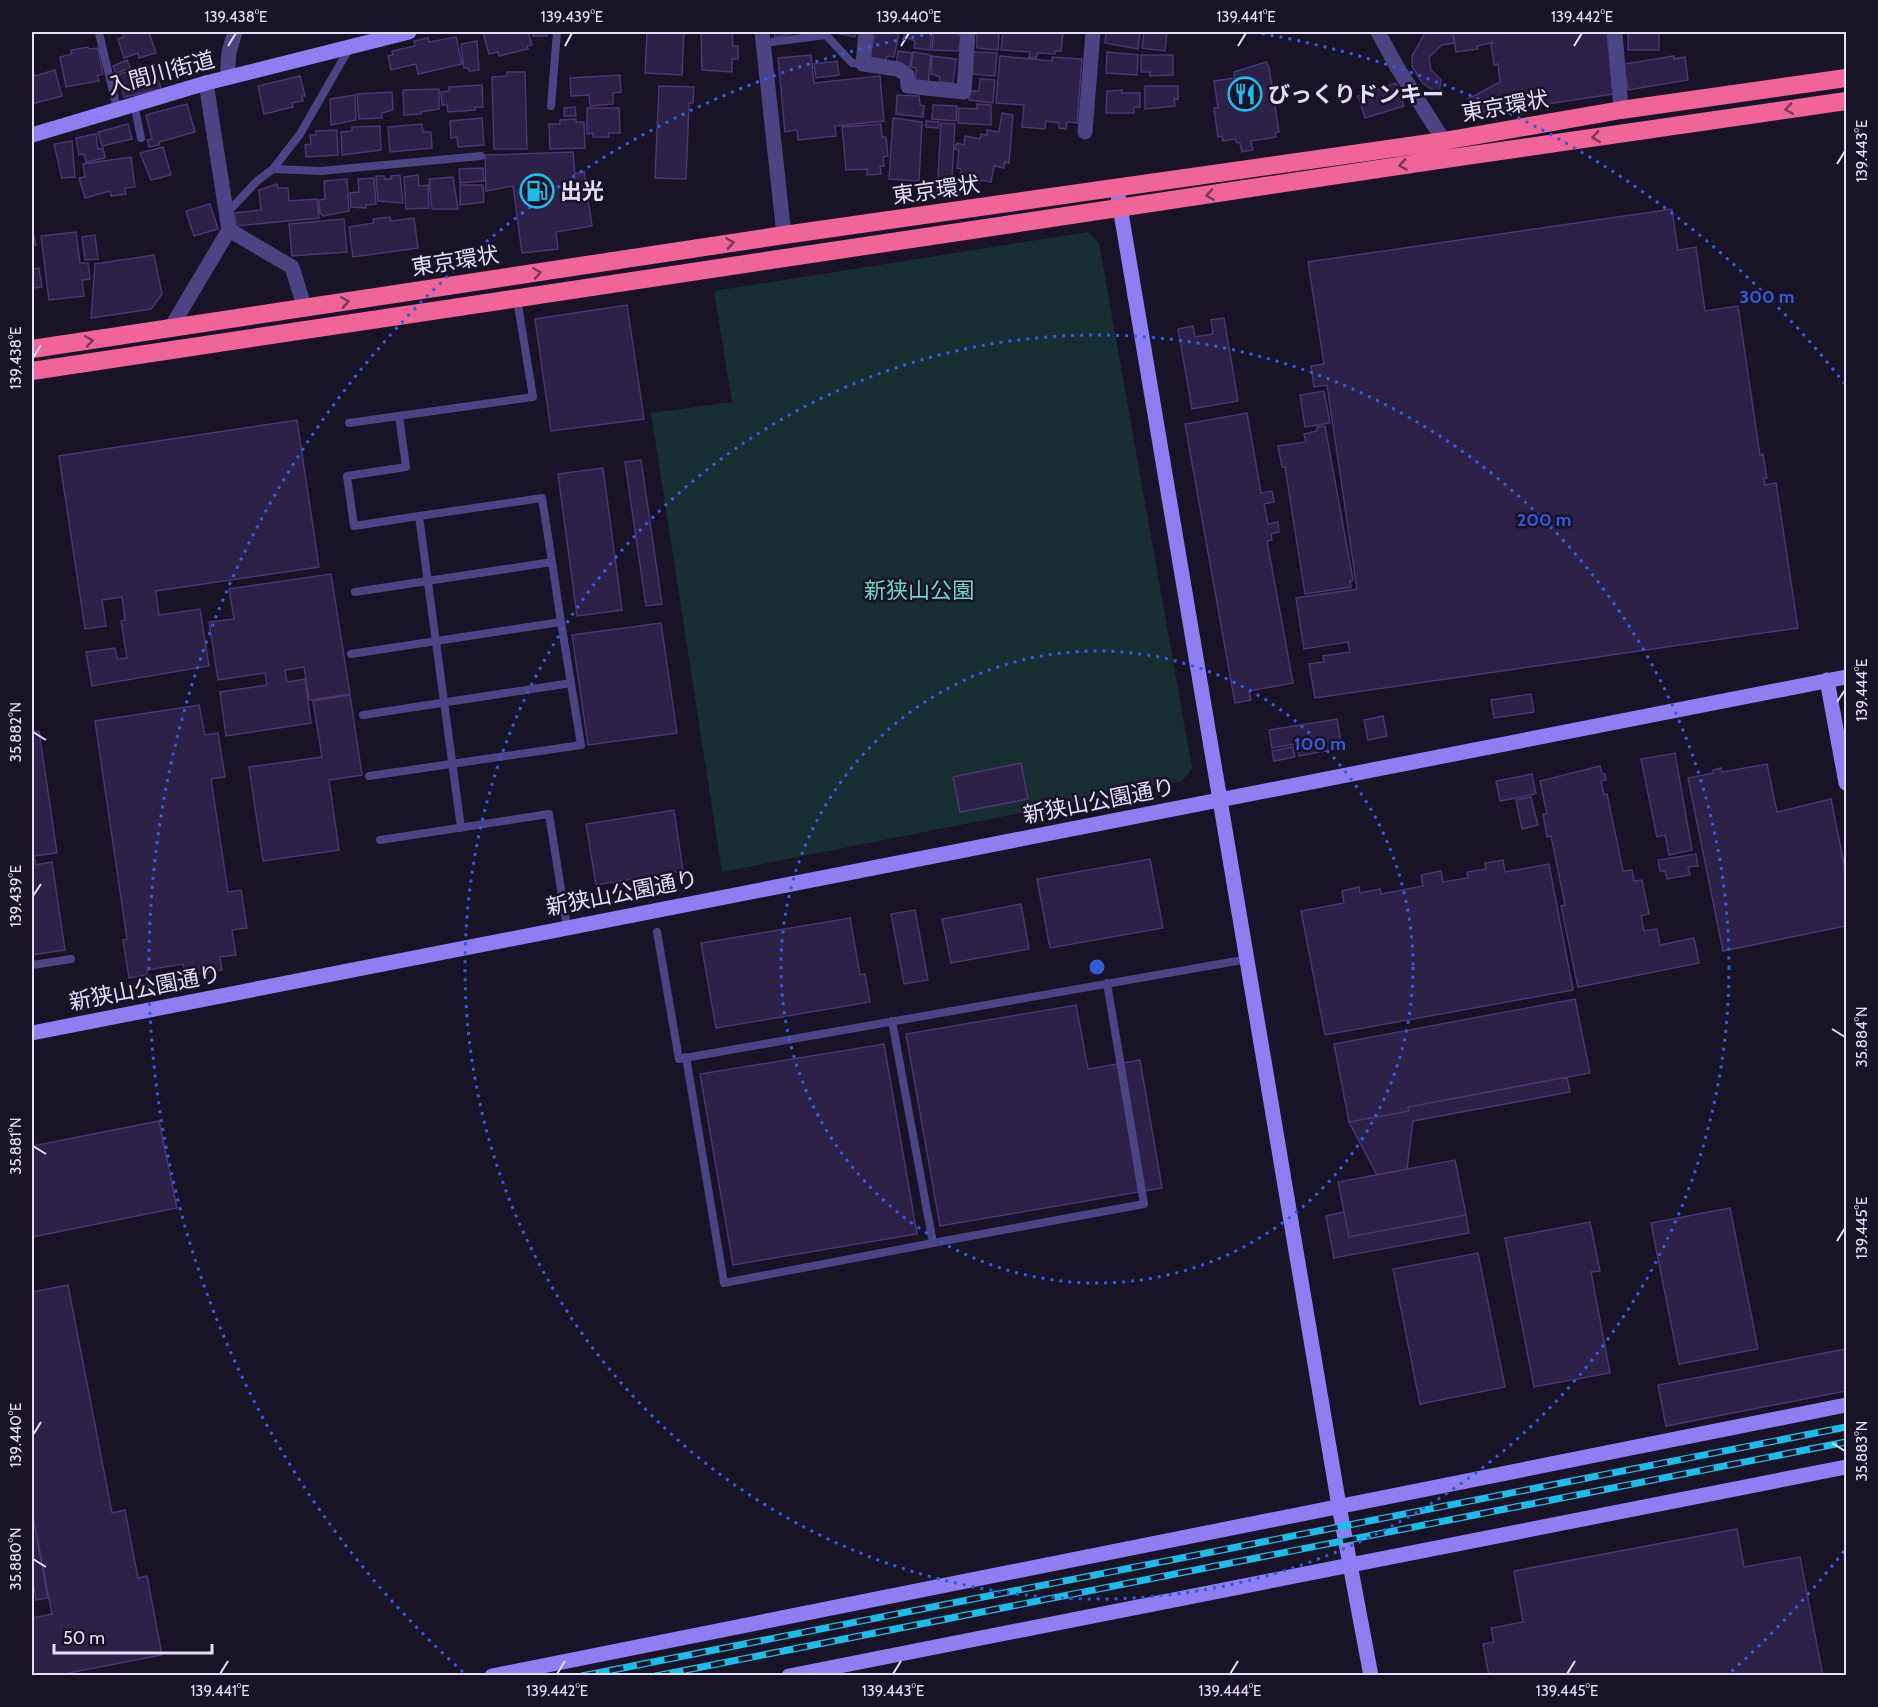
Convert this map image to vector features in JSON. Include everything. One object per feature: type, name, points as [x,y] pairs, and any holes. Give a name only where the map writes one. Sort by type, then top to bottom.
[{"type":"highway","name":"東京環状","points":[[32,349],[784,235],[1444,141],[1621,110],[1846,78]]},
{"type":"highway","name":"東京環状","points":[[32,371],[1846,101]]},
{"type":"street","points":[[227,78],[229,52],[235,32]]},
{"type":"street","name":"入間川街道","points":[[32,135],[206,83],[409,32]]},
{"type":"street","points":[[866,32],[863,64],[898,69],[907,75],[908,86],[964,92],[968,32]]},
{"type":"street","points":[[1085,132],[1094,32]]},
{"type":"street","points":[[1378,32],[1387,51],[1444,141]]},
{"type":"street","points":[[1615,32],[1621,110]]},
{"type":"street","points":[[763,37],[784,235]]},
{"type":"street","points":[[170,329],[229,230],[206,83]]},
{"type":"street","points":[[1117,189],[1222,800],[1339,1506],[1371,1676]]},
{"type":"street","points":[[229,230],[292,267],[305,309]]},
{"type":"street","name":"新狭山公園通り","points":[[32,1033],[1846,676]]},
{"type":"street","points":[[1827,680],[1846,783]]},
{"type":"street","points":[[492,1676],[1846,1405]]},
{"type":"street","points":[[789,1676],[1846,1467]]},
{"type":"lane","points":[[551,106],[557,32]]},
{"type":"lane","points":[[99,33],[117,108]]},
{"type":"lane","points":[[763,37],[826,35],[852,63],[863,64]]},
{"type":"lane","points":[[227,213],[257,181],[273,169],[300,134],[350,47]]},
{"type":"lane","points":[[134,104],[141,138]]},
{"type":"lane","points":[[273,169],[320,171],[481,156]]},
{"type":"lane","points":[[349,423],[533,397],[517,299]]},
{"type":"lane","points":[[369,776],[581,746],[542,498],[354,526],[347,476],[406,467],[399,416]]},
{"type":"lane","points":[[419,516],[461,828]]},
{"type":"lane","points":[[355,592],[552,562]]},
{"type":"lane","points":[[351,654],[561,622]]},
{"type":"lane","points":[[363,714],[571,683]]},
{"type":"lane","points":[[380,840],[549,814],[567,927]]},
{"type":"lane","points":[[657,932],[679,1059],[1248,958]]},
{"type":"lane","points":[[32,965],[71,959]]},
{"type":"lane","points":[[686,1057],[724,1282],[1144,1204],[1107,983]]},
{"type":"lane","points":[[892,1021],[933,1243]]},
{"type":"green space","name":"新狭山公園","points":[[1088,232],[1099,243],[1192,768],[1182,781],[722,872],[651,413],[732,402],[714,291]]},
{"type":"building","points":[[122,32],[149,32],[156,53],[139,58],[138,53],[124,58],[118,39],[124,37]]},
{"type":"building","points":[[483,32],[528,32],[532,45],[527,46],[528,49],[499,56],[498,52],[489,54]]},
{"type":"building","points":[[533,32],[547,32],[547,36],[533,36]]},
{"type":"building","points":[[647,32],[684,32],[682,75],[645,73]]},
{"type":"building","points":[[701,32],[732,32],[733,46],[738,46],[738,59],[732,59],[732,72],[702,70]]},
{"type":"building","points":[[774,32],[800,32],[775,37]]},
{"type":"building","points":[[840,32],[856,32],[855,37],[839,34]]},
{"type":"building","points":[[875,32],[899,32],[894,57],[887,56],[886,60],[870,57]]},
{"type":"building","points":[[905,32],[932,32],[930,50],[914,48],[915,41],[904,36]]},
{"type":"building","points":[[934,32],[958,32],[961,36],[959,51],[932,50]]},
{"type":"building","points":[[977,32],[999,32],[998,50],[977,48]]},
{"type":"building","points":[[1003,32],[1063,33],[1061,51],[1055,51],[1055,54],[1037,53],[1036,58],[1029,57],[1030,52],[1001,50]]},
{"type":"building","points":[[1106,32],[1140,32],[1138,49],[1105,43]]},
{"type":"building","points":[[1144,32],[1167,32],[1165,51],[1142,48]]},
{"type":"building","points":[[1453,32],[1454,43],[1442,45],[1429,57],[1431,70],[1441,80],[1439,94],[1422,83],[1412,66],[1412,56],[1425,33]]},
{"type":"building","points":[[1453,32],[1607,32],[1613,94],[1507,110],[1470,113],[1468,99],[1500,82],[1498,64],[1494,65],[1491,44],[1494,42],[1477,46],[1478,49],[1456,52]]},
{"type":"building","points":[[1628,32],[1659,32],[1659,50],[1628,50]]},
{"type":"building","points":[[456,37],[462,64],[418,74],[416,64],[391,70],[388,56],[393,55],[392,51],[415,46],[414,41],[428,38],[429,42]]},
{"type":"building","points":[[477,41],[479,70],[469,71],[468,68],[464,68],[461,44]]},
{"type":"building","points":[[88,47],[89,49],[98,48],[103,74],[97,76],[99,81],[66,87],[60,57],[72,54],[71,50]]},
{"type":"building","points":[[898,51],[912,53],[910,67],[896,66]]},
{"type":"building","points":[[913,52],[931,55],[928,84],[915,82],[916,68],[911,67]]},
{"type":"building","points":[[972,52],[997,53],[995,76],[973,74]]},
{"type":"building","points":[[1107,52],[1138,55],[1137,75],[1106,73]]},
{"type":"building","points":[[811,55],[814,83],[880,76],[884,121],[835,126],[836,136],[798,140],[797,130],[785,132],[778,58]]},
{"type":"building","points":[[1141,55],[1173,55],[1173,75],[1150,76],[1150,72],[1141,72]]},
{"type":"building","points":[[932,56],[956,59],[953,83],[939,82],[940,77],[931,74]]},
{"type":"building","points":[[1000,56],[1052,61],[1052,57],[1082,59],[1077,123],[1067,122],[1066,129],[1059,128],[1059,123],[1046,121],[1045,129],[1022,127],[1024,105],[996,103]]},
{"type":"building","points":[[1674,56],[1674,59],[1685,57],[1688,80],[1628,90],[1624,64]]},
{"type":"building","points":[[127,60],[130,68],[116,73],[113,66]]},
{"type":"building","points":[[837,61],[839,75],[816,78],[814,64]]},
{"type":"building","name":"びっくりドンキー","points":[[1266,62],[1269,67],[1279,132],[1275,133],[1276,137],[1251,141],[1253,150],[1242,152],[1240,143],[1237,143],[1235,139],[1223,141],[1222,136],[1218,137],[1214,108],[1218,108],[1214,81],[1235,78],[1234,72]]},
{"type":"building","points":[[154,66],[161,89],[124,97],[118,74]]},
{"type":"building","points":[[55,70],[62,96],[32,104],[32,72],[35,76]]},
{"type":"building","points":[[507,72],[525,72],[527,149],[494,149],[492,77],[507,76]]},
{"type":"building","points":[[620,75],[621,92],[613,93],[613,104],[590,106],[589,95],[571,96],[570,78]]},
{"type":"building","points":[[300,76],[305,96],[302,96],[303,101],[292,103],[293,107],[264,114],[258,86]]},
{"type":"building","points":[[980,79],[995,80],[993,103],[969,100],[969,91],[979,91]]},
{"type":"building","points":[[1396,83],[1404,106],[1365,118],[1358,96]]},
{"type":"building","points":[[482,85],[483,107],[475,107],[475,110],[448,112],[447,105],[442,105],[441,92],[449,91],[449,87]]},
{"type":"building","points":[[659,86],[694,87],[693,103],[689,103],[686,179],[655,178]]},
{"type":"building","points":[[1145,86],[1178,86],[1178,99],[1174,98],[1175,106],[1145,109]]},
{"type":"building","points":[[439,89],[439,109],[421,112],[421,114],[404,115],[403,90]]},
{"type":"building","points":[[1122,90],[1122,93],[1140,93],[1140,107],[1134,107],[1134,113],[1106,113],[1107,91]]},
{"type":"building","points":[[392,92],[393,110],[382,113],[382,118],[359,119],[357,94]]},
{"type":"building","points":[[355,95],[356,120],[331,125],[330,99]]},
{"type":"building","points":[[897,95],[919,96],[920,105],[924,106],[923,117],[896,114]]},
{"type":"building","points":[[187,104],[195,132],[149,147],[147,140],[152,139],[146,115]]},
{"type":"building","points":[[977,104],[991,105],[991,125],[958,123],[959,108],[977,109]]},
{"type":"building","points":[[933,105],[957,106],[956,121],[932,119]]},
{"type":"building","points":[[575,107],[576,116],[564,116],[564,108]]},
{"type":"building","points":[[587,108],[619,108],[620,133],[609,133],[609,137],[593,137],[593,133],[587,134]]},
{"type":"building","points":[[1002,113],[1013,115],[1009,163],[1005,162],[1004,168],[994,166],[991,182],[960,180],[961,169],[957,168],[959,150],[955,149],[957,143],[964,145],[965,136],[980,139],[981,134],[987,135],[987,130],[999,132]]},
{"type":"building","points":[[482,118],[484,145],[458,147],[457,137],[451,138],[450,121]]},
{"type":"building","points":[[893,118],[922,122],[919,181],[889,179]]},
{"type":"building","points":[[576,119],[576,122],[584,122],[585,148],[550,149],[549,124],[560,124],[560,120]]},
{"type":"building","points":[[926,121],[939,122],[938,128],[926,127]]},
{"type":"building","points":[[941,123],[955,124],[951,194],[937,193]]},
{"type":"building","points":[[128,124],[132,139],[102,146],[98,132]]},
{"type":"building","points":[[422,124],[423,132],[431,132],[432,148],[390,152],[388,127]]},
{"type":"building","points":[[881,124],[882,137],[886,137],[888,156],[883,157],[884,166],[880,166],[881,174],[867,175],[867,169],[846,170],[842,127]]},
{"type":"building","points":[[380,126],[381,150],[342,155],[341,132],[352,131],[352,127]]},
{"type":"building","points":[[337,130],[338,155],[306,157],[305,145],[311,144],[310,135],[316,135],[316,131]]},
{"type":"building","points":[[96,134],[98,149],[103,148],[105,158],[86,162],[84,154],[79,155],[76,138]]},
{"type":"building","points":[[72,141],[75,177],[62,178],[54,144]]},
{"type":"building","points":[[163,147],[171,175],[151,180],[140,153]]},
{"type":"building","points":[[573,152],[575,174],[584,171],[592,226],[556,232],[558,249],[522,253],[513,186],[486,191],[485,155]]},
{"type":"building","points":[[131,157],[135,187],[125,188],[126,194],[111,196],[110,191],[85,198],[79,178],[85,177],[83,164]]},
{"type":"building","points":[[483,168],[484,181],[460,183],[459,169]]},
{"type":"building","points":[[400,175],[403,203],[378,201],[376,176],[391,179],[391,176]]},
{"type":"building","points":[[418,175],[419,186],[428,185],[429,208],[406,209],[404,177]]},
{"type":"building","points":[[453,177],[458,209],[432,209],[429,179]]},
{"type":"building","points":[[374,178],[376,204],[366,205],[366,208],[351,207],[350,193],[359,192],[358,179]]},
{"type":"building","points":[[347,179],[349,211],[323,216],[320,213],[319,200],[325,199],[324,181]]},
{"type":"building","points":[[277,184],[278,188],[288,188],[289,201],[317,199],[319,218],[236,226],[235,213],[261,210],[259,190]]},
{"type":"building","points":[[460,185],[483,185],[484,202],[460,205]]},
{"type":"building","points":[[210,204],[218,229],[194,236],[186,211]]},
{"type":"building","points":[[1672,209],[1678,250],[1696,247],[1705,311],[1738,306],[1760,455],[1763,454],[1767,478],[1764,478],[1765,485],[1776,483],[1798,628],[1315,698],[1309,664],[1324,662],[1323,656],[1350,652],[1348,642],[1304,649],[1296,598],[1357,589],[1327,385],[1314,387],[1311,366],[1324,364],[1308,262]]},
{"type":"building","points":[[390,217],[391,221],[414,218],[418,248],[353,257],[349,227],[374,223],[373,219]]},
{"type":"building","points":[[344,219],[347,252],[292,256],[289,224]]},
{"type":"building","points":[[32,229],[36,245],[32,246]]},
{"type":"building","points":[[76,232],[80,263],[88,263],[90,279],[82,280],[84,296],[49,300],[41,236]]},
{"type":"building","points":[[95,235],[98,259],[85,260],[82,237]]},
{"type":"building","points":[[154,255],[162,294],[151,309],[91,318],[95,264]]},
{"type":"building","points":[[39,268],[42,287],[32,288],[32,269]]},
{"type":"building","points":[[627,305],[644,419],[551,431],[535,319]]},
{"type":"building","points":[[1224,318],[1238,401],[1192,409],[1178,329],[1193,326],[1195,337],[1213,334],[1211,320]]},
{"type":"building","points":[[1324,391],[1330,423],[1305,427],[1300,395]]},
{"type":"building","points":[[1247,413],[1261,493],[1272,491],[1274,502],[1264,504],[1268,524],[1278,522],[1279,532],[1271,534],[1272,540],[1267,541],[1293,683],[1249,691],[1251,700],[1235,703],[1185,424]]},
{"type":"building","points":[[297,420],[319,567],[156,591],[159,615],[200,609],[209,666],[92,686],[86,652],[115,648],[117,659],[127,658],[121,621],[125,620],[122,597],[102,600],[106,626],[85,629],[59,456]]},
{"type":"building","points":[[1325,426],[1353,580],[1350,581],[1351,587],[1305,594],[1285,467],[1282,467],[1278,446],[1306,442],[1304,434],[1317,431],[1317,427]]},
{"type":"building","points":[[641,460],[662,604],[646,606],[625,462]]},
{"type":"building","points":[[603,468],[622,610],[577,616],[558,474]]},
{"type":"building","points":[[331,574],[350,694],[309,700],[304,667],[285,670],[287,682],[305,679],[311,723],[226,736],[220,692],[267,685],[265,673],[218,680],[209,622],[234,619],[229,589]]},
{"type":"building","points":[[661,623],[677,733],[588,745],[572,635]]},
{"type":"building","points":[[1531,694],[1534,712],[1494,718],[1491,700]]},
{"type":"building","points":[[350,695],[362,775],[329,780],[339,850],[263,861],[249,767],[322,757],[313,701]]},
{"type":"building","points":[[199,705],[205,735],[218,733],[225,777],[211,779],[228,892],[241,890],[247,928],[232,930],[236,955],[220,957],[222,970],[185,976],[183,964],[147,970],[147,975],[129,978],[123,940],[127,939],[95,721]]},
{"type":"building","points":[[1383,716],[1387,736],[1368,740],[1364,720]]},
{"type":"building","points":[[1337,719],[1342,748],[1299,756],[1296,744],[1272,748],[1269,730]]},
{"type":"building","points":[[32,723],[33,732],[39,731],[57,853],[34,856],[36,865],[52,862],[65,950],[32,955]]},
{"type":"building","points":[[1293,747],[1295,757],[1274,761],[1272,751]]},
{"type":"building","points":[[1675,753],[1692,850],[1669,855],[1665,835],[1657,837],[1641,759]]},
{"type":"building","points":[[1021,763],[1028,799],[960,812],[953,777]]},
{"type":"building","points":[[1767,764],[1777,812],[1831,799],[1846,874],[1846,926],[1723,951],[1688,778],[1713,773],[1713,770],[1721,768],[1722,772]]},
{"type":"building","points":[[1600,766],[1602,774],[1605,774],[1606,780],[1601,781],[1604,795],[1607,794],[1623,871],[1632,870],[1634,881],[1642,880],[1649,914],[1641,916],[1644,931],[1657,929],[1660,945],[1694,938],[1699,963],[1578,987],[1561,906],[1565,905],[1551,836],[1547,837],[1543,814],[1547,814],[1540,781]]},
{"type":"building","points":[[1532,774],[1536,794],[1500,801],[1496,781]]},
{"type":"building","points":[[1531,797],[1538,825],[1522,829],[1516,800]]},
{"type":"building","points":[[674,810],[683,871],[596,885],[586,824]]},
{"type":"building","points":[[1696,854],[1698,866],[1688,867],[1690,875],[1667,879],[1665,871],[1660,871],[1658,860]]},
{"type":"building","points":[[1150,859],[1163,928],[1050,948],[1037,879]]},
{"type":"building","points":[[1503,860],[1505,872],[1549,864],[1573,990],[1325,1035],[1301,911],[1344,903],[1342,891],[1359,887],[1360,893],[1380,889],[1381,894],[1423,886],[1421,875],[1441,871],[1443,882],[1468,878],[1467,872],[1486,869],[1485,863]]},
{"type":"building","points":[[1021,904],[1029,949],[951,963],[942,919]]},
{"type":"building","points":[[915,910],[928,980],[904,984],[891,914]]},
{"type":"building","points":[[850,918],[860,975],[865,974],[870,1002],[716,1028],[701,943]]},
{"type":"building","points":[[1575,999],[1590,1073],[1408,1107],[1409,1111],[1349,1122],[1334,1044]]},
{"type":"building","points":[[1076,1005],[1088,1069],[1140,1060],[1162,1188],[940,1226],[906,1034]]},
{"type":"building","points":[[884,1044],[917,1234],[733,1265],[700,1074]]},
{"type":"building","points":[[1567,1077],[1570,1092],[1413,1121],[1407,1169],[1377,1175],[1349,1122],[1409,1111],[1408,1107]]},
{"type":"building","points":[[159,1121],[177,1208],[32,1237],[32,1146]]},
{"type":"building","points":[[1455,1160],[1466,1215],[1349,1237],[1338,1182]]},
{"type":"building","points":[[1730,1208],[1758,1349],[1679,1364],[1651,1223]]},
{"type":"building","points":[[1344,1212],[1349,1237],[1466,1215],[1469,1233],[1334,1258],[1326,1216]]},
{"type":"building","points":[[1590,1222],[1600,1271],[1591,1272],[1610,1373],[1534,1387],[1505,1238]]},
{"type":"building","points":[[1478,1253],[1505,1387],[1420,1404],[1393,1269]]},
{"type":"building","points":[[68,1285],[112,1513],[125,1510],[138,1578],[147,1576],[162,1655],[53,1676],[32,1676],[32,1618],[52,1614],[32,1511],[32,1292]]},
{"type":"building","points":[[1846,1349],[1846,1391],[1666,1426],[1658,1385]]},
{"type":"building","points":[[32,1511],[48,1598],[36,1600],[32,1576]]},
{"type":"building","points":[[1737,1529],[1744,1567],[1800,1557],[1823,1676],[1489,1676],[1483,1644],[1494,1642],[1491,1628],[1523,1622],[1514,1571]]},
{"type":"railway","points":[[582,1676],[1846,1427]]},
{"type":"railway","points":[[656,1676],[1846,1442]]},
{"type":"place","name":"びっくりドンキー","points":[[1245,94]]},
{"type":"place","name":"出光","points":[[537,191]]}]
